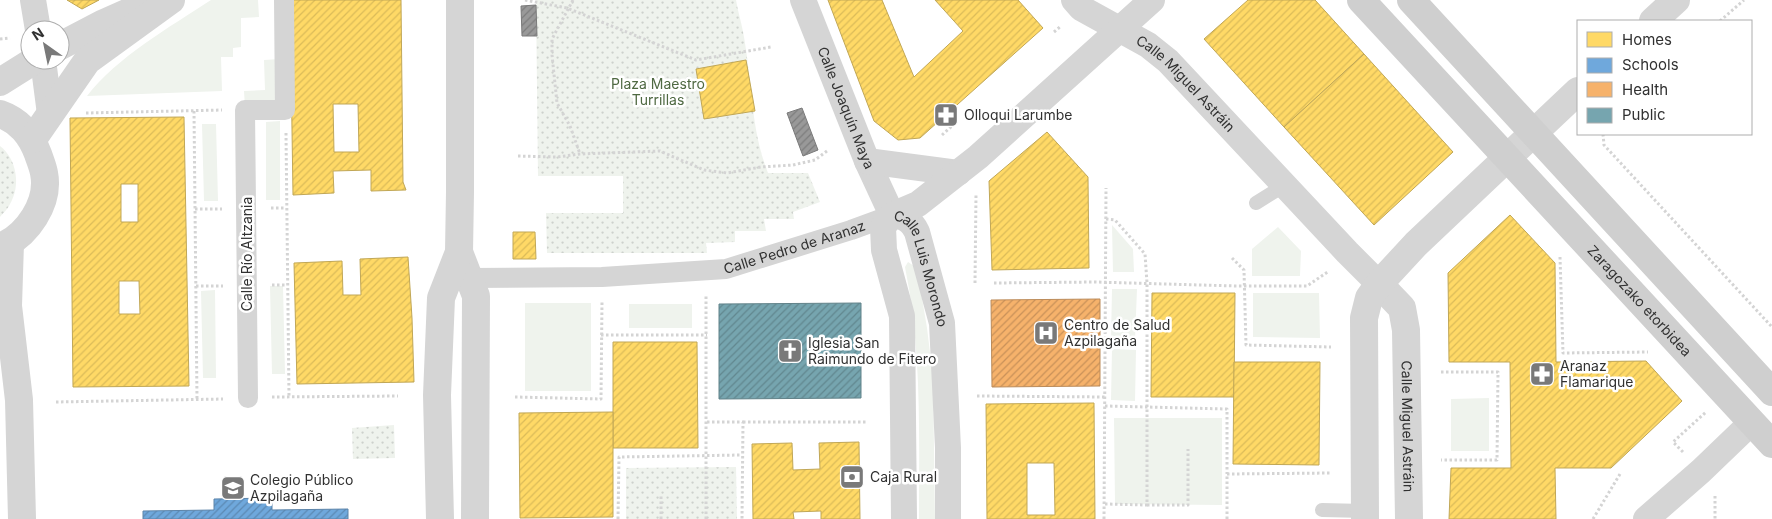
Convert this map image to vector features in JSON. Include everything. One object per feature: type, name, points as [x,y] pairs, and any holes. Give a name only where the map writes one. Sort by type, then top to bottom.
[{"type":"main road","name":"Zaragozako etorbidea","points":[[1361,0],[1772,444]]},
{"type":"main road","points":[[1411,0],[1533,133],[1768,381]]},
{"type":"street","points":[[33,0],[36,20]]},
{"type":"street","points":[[70,41],[155,0]]},
{"type":"street","points":[[32,140],[87,61],[171,0]]},
{"type":"street","points":[[245,110],[285,110],[284,0]]},
{"type":"street","points":[[440,519],[437,395],[441,298],[459,252],[460,0]]},
{"type":"street","name":"Calle Joaquín Maya","points":[[803,0],[867,160],[892,215]]},
{"type":"street","name":"Calle Miguel Astráin","points":[[1074,0],[1081,8],[1148,46],[1168,61],[1402,308],[1406,330],[1409,519]]},
{"type":"street","name":"Calle Pedro de Aranaz","points":[[469,278],[602,276],[706,271],[726,268],[851,230],[892,215],[967,180],[978,157],[1152,0]]},
{"type":"street","points":[[1654,20],[1676,0]]},
{"type":"street","points":[[0,82],[20,69]]},
{"type":"street","points":[[44,70],[50,114]]},
{"type":"street","points":[[1365,515],[1364,318],[1369,298],[1379,284],[1416,244],[1577,92]]},
{"type":"street","name":"Calle Río Altzania","points":[[245,110],[248,398]]},
{"type":"street","points":[[0,114],[19,124],[32,140],[45,173],[43,194],[35,217],[5,245],[8,306],[19,400],[22,519]]},
{"type":"street","points":[[867,160],[967,180]]},
{"type":"street","name":"Calle Luis Morondo","points":[[904,519],[902,316],[882,240],[883,228],[892,215],[903,217],[912,222],[917,232],[942,323],[948,448],[948,519]]},
{"type":"street","points":[[459,252],[476,296],[475,519]]},
{"type":"street","points":[[0,341],[19,400]]},
{"type":"street","points":[[1646,519],[1666,511],[1752,422]]},
{"type":"lane","points":[[1256,203],[1285,185]]},
{"type":"lane","points":[[1322,510],[1365,515]]},
{"type":"path","points":[[525,0],[567,8],[696,60],[771,46]]},
{"type":"path","points":[[572,0],[552,39],[552,55],[557,104],[570,126],[580,154]]},
{"type":"path","points":[[1721,20],[1744,0]]},
{"type":"path","points":[[0,39],[10,38]]},
{"type":"path","points":[[77,113],[245,110]]},
{"type":"path","points":[[285,110],[289,397]]},
{"type":"path","points":[[194,111],[197,399]]},
{"type":"path","points":[[942,135],[952,126]]},
{"type":"path","points":[[1603,135],[1604,145],[1772,327]]},
{"type":"path","points":[[518,156],[557,157],[580,154],[660,151],[704,170],[727,173],[761,167],[793,165],[815,160],[827,151]]},
{"type":"path","points":[[967,180],[975,283]]},
{"type":"path","points":[[1104,519],[1106,188]]},
{"type":"path","points":[[1106,219],[1115,220],[1145,254],[1147,505]]},
{"type":"path","name":"Zaragozako etorbidea","points":[[1560,255],[1563,354],[1651,352]]},
{"type":"path","points":[[1232,258],[1244,270],[1246,345],[1331,346]]},
{"type":"path","points":[[994,283],[1106,282],[1308,286],[1331,270]]},
{"type":"path","name":"Calle Pedro de Aranaz","points":[[706,271],[707,422]]},
{"type":"path","points":[[514,397],[601,399],[602,276]]},
{"type":"path","points":[[601,334],[707,334]]},
{"type":"path","points":[[1441,372],[1498,372],[1498,460],[1442,460]]},
{"type":"path","points":[[56,402],[398,396]]},
{"type":"path","points":[[977,396],[1106,396]]},
{"type":"path","points":[[1105,406],[1226,409],[1227,519]]},
{"type":"path","points":[[706,519],[707,422],[867,422]]},
{"type":"path","points":[[742,519],[743,422]]},
{"type":"path","points":[[1104,504],[1188,505],[1188,449]]},
{"type":"path","points":[[618,519],[619,457],[742,455]]},
{"type":"path","points":[[1227,474],[1332,473]]},
{"type":"path","points":[[1593,519],[1600,504],[1620,474]]},
{"type":"path","points":[[661,494],[661,519]]},
{"type":"green space","points":[[211,0],[258,0],[259,17],[241,18],[241,47],[233,48],[233,57],[221,57],[222,91],[87,96],[113,68],[162,32]]},
{"type":"green space","name":"Plaza Maestro Turrillas","points":[[536,0],[736,0],[747,54],[758,140],[768,173],[808,173],[820,202],[793,212],[794,219],[764,219],[766,231],[735,231],[735,242],[706,243],[707,253],[547,253],[546,213],[623,213],[623,176],[538,176]]},
{"type":"green space","points":[[280,59],[282,105],[245,107],[244,91],[265,90],[264,60]]},
{"type":"green space","points":[[280,121],[280,200],[266,200],[266,122]]},
{"type":"green space","points":[[202,124],[216,124],[218,201],[204,201]]},
{"type":"green space","points":[[0,146],[6,151],[14,165],[16,181],[13,197],[8,208],[0,217]]},
{"type":"green space","points":[[1112,225],[1133,249],[1134,272],[1113,272]]},
{"type":"green space","points":[[1278,227],[1301,251],[1300,276],[1252,276],[1252,249]]},
{"type":"green space","points":[[908,262],[917,268],[933,377],[935,519],[919,519],[917,361],[905,267]]},
{"type":"green space","points":[[270,286],[283,286],[285,374],[272,374]]},
{"type":"green space","points":[[1112,289],[1137,289],[1135,340],[1111,340]]},
{"type":"green space","points":[[215,290],[216,378],[203,378],[201,291]]},
{"type":"green space","points":[[1253,293],[1319,293],[1320,338],[1253,337]]},
{"type":"green space","points":[[525,303],[591,303],[591,391],[525,391]]},
{"type":"green space","points":[[629,304],[692,304],[692,328],[629,328]]},
{"type":"green space","points":[[1112,349],[1136,350],[1135,401],[1111,400]]},
{"type":"green space","points":[[1489,398],[1489,451],[1451,451],[1451,399]]},
{"type":"green space","points":[[1114,418],[1222,418],[1222,505],[1115,504]]},
{"type":"green space","points":[[394,425],[395,458],[353,459],[352,428]]},
{"type":"green space","points":[[736,467],[737,519],[626,519],[626,468]]},
{"type":"building: Homes","points":[[67,0],[99,0],[82,9]]},
{"type":"building: Homes","points":[[290,0],[401,0],[403,182],[406,190],[371,191],[371,170],[333,171],[334,193],[293,195]],"holes":[[[333,104],[358,104],[359,152],[334,152]]]},
{"type":"building: Homes","points":[[828,0],[882,0],[914,77],[963,31],[935,0],[1018,0],[1043,28],[920,138],[898,140],[874,121]]},
{"type":"building: Homes","points":[[1248,0],[1315,0],[1364,54],[1284,127],[1204,39]]},
{"type":"building: Homes","points":[[1364,54],[1453,152],[1374,225],[1284,127]]},
{"type":"building: Homes","points":[[746,60],[755,111],[704,119],[696,69]]},
{"type":"building: Homes","points":[[184,117],[189,386],[73,387],[70,118]],"holes":[[[121,184],[138,184],[138,222],[121,222]],[[119,281],[139,281],[140,314],[119,314]]]},
{"type":"building: Homes","points":[[1047,132],[1088,177],[1089,268],[992,270],[989,181]]},
{"type":"building: Homes","points":[[1510,215],[1555,263],[1556,362],[1646,361],[1682,401],[1611,468],[1555,468],[1556,519],[1449,519],[1451,468],[1511,468],[1510,362],[1449,362],[1448,273]]},
{"type":"building: Homes","points":[[513,232],[535,232],[536,259],[513,259]]},
{"type":"building: Homes","points":[[408,257],[414,382],[297,384],[294,263],[342,261],[343,295],[361,295],[360,259]]},
{"type":"building: Homes","points":[[1152,293],[1235,293],[1234,397],[1151,397]]},
{"type":"building: Homes","points":[[613,342],[697,342],[698,448],[613,448]]},
{"type":"building: Homes","points":[[1234,362],[1320,362],[1319,465],[1233,464]]},
{"type":"building: Homes","points":[[1094,403],[1095,519],[987,519],[986,404]],"holes":[[[1027,463],[1054,463],[1055,515],[1027,515]]]},
{"type":"building: Homes","points":[[613,412],[613,517],[520,518],[519,413]]},
{"type":"building: Homes","points":[[859,442],[860,519],[821,519],[821,511],[793,512],[794,519],[753,519],[752,444],[792,443],[793,470],[820,469],[819,443]]},
{"type":"building: Schools","points":[[272,498],[272,510],[348,509],[348,519],[143,519],[143,511],[214,510],[214,499]]},
{"type":"building: Health","name":"Centro de Salud Azpilagaña","points":[[1100,299],[1100,386],[992,387],[991,300]]},
{"type":"building: Public","name":"Iglesia San Raimundo de Fitero","points":[[861,303],[861,398],[719,399],[719,304]]},
{"type":"building: Industry","points":[[536,5],[537,36],[522,36],[521,6]]},
{"type":"building: Industry","points":[[802,108],[818,150],[803,156],[787,113]]},
{"type":"place","name":"Olloqui Larumbe","points":[[946,115]]},
{"type":"place","name":"Centro de Salud Azpilagaña","points":[[1046,333]]},
{"type":"place","name":"Iglesia San Raimundo de Fitero","points":[[790,351]]},
{"type":"place","name":"Aranaz Flamarique","points":[[1542,374]]},
{"type":"place","name":"Caja Rural","points":[[852,477]]},
{"type":"place","name":"Colegio Público Azpilagaña","points":[[233,488]]}]
